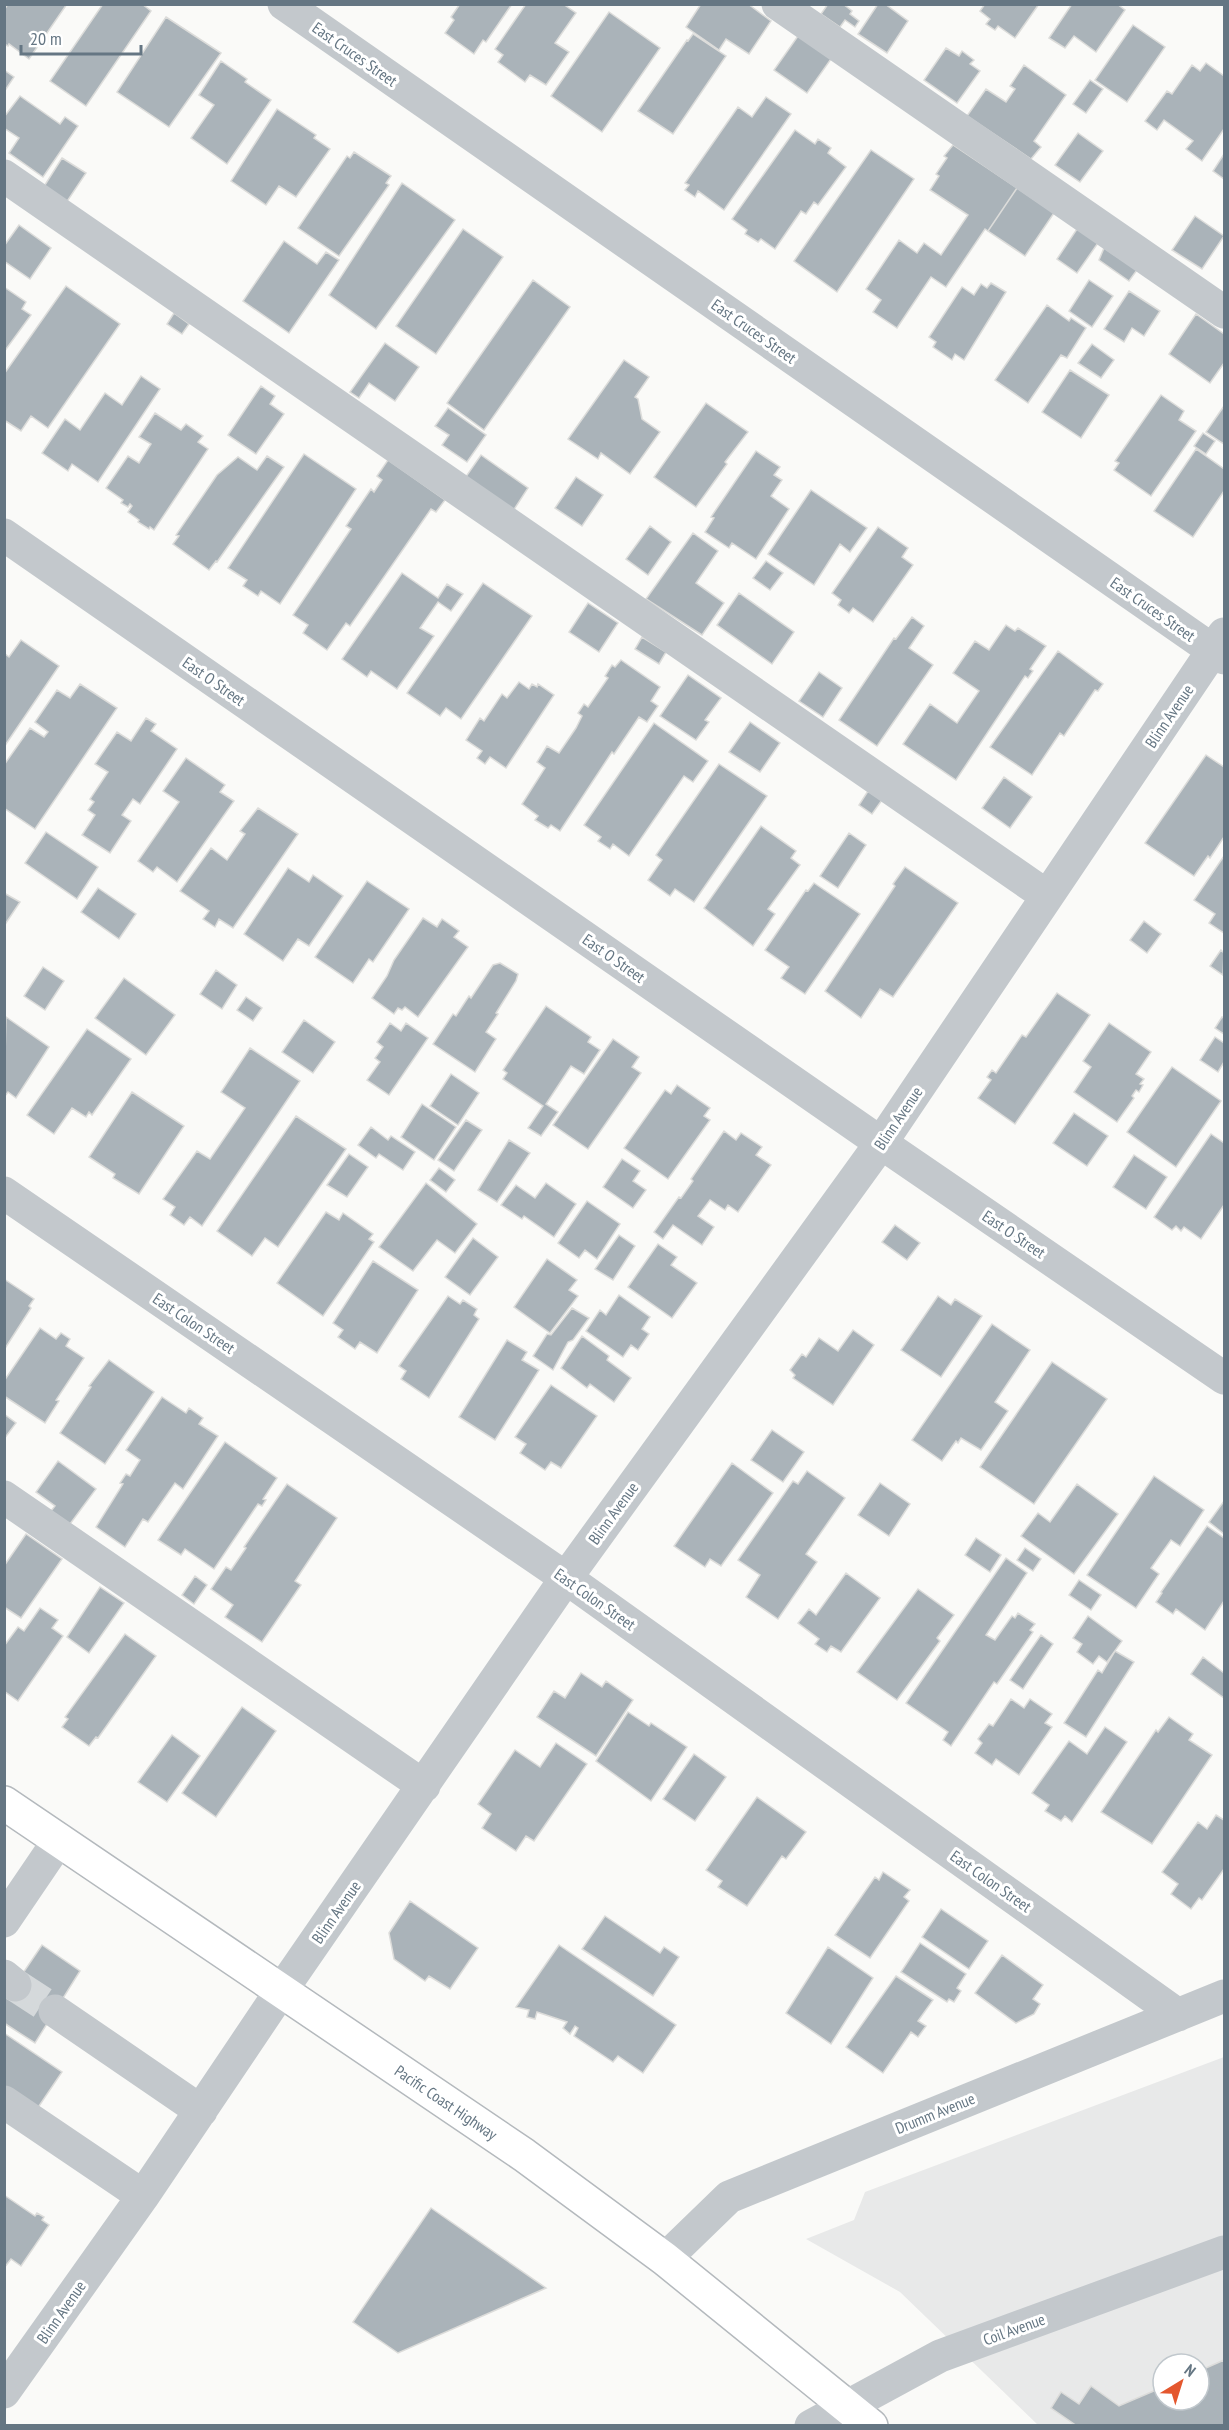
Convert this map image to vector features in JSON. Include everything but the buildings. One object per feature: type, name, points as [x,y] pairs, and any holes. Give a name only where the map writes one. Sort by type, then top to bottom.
[{"type":"highway","name":"Pacific Coast Highway","points":[[4,1803],[524,2155],[665,2259],[871,2426]]},
{"type":"street","name":"East Cruces Street","points":[[284,4],[1221,648]]},
{"type":"street","points":[[778,4],[1224,312]]},
{"type":"street","points":[[4,176],[1047,896]]},
{"type":"street","name":"East O Street","points":[[4,535],[1224,1378]]},
{"type":"street","name":"Blinn Avenue","points":[[4,2392],[143,2196],[281,1991],[566,1578],[881,1143],[1047,896],[1221,648]]},
{"type":"street","name":"East Colon Street","points":[[4,1193],[566,1578],[1178,2015]]},
{"type":"street","points":[[4,1497],[424,1786]]},
{"type":"street","points":[[4,1921],[59,1840]]},
{"type":"street","name":"Drumm Avenue","points":[[665,2259],[729,2196],[1224,1996]]},
{"type":"street","points":[[55,2011],[201,2110]]},
{"type":"street","points":[[4,2102],[143,2196]]},
{"type":"street","name":"Coil Avenue","points":[[811,2426],[940,2356],[1224,2252]]},
{"type":"shaded area","points":[[1224,2057],[1224,2425],[1038,2425],[900,2292],[806,2239],[854,2220],[865,2192]]},
{"type":"tunnel","points":[[15,1985],[55,2011]]}]
